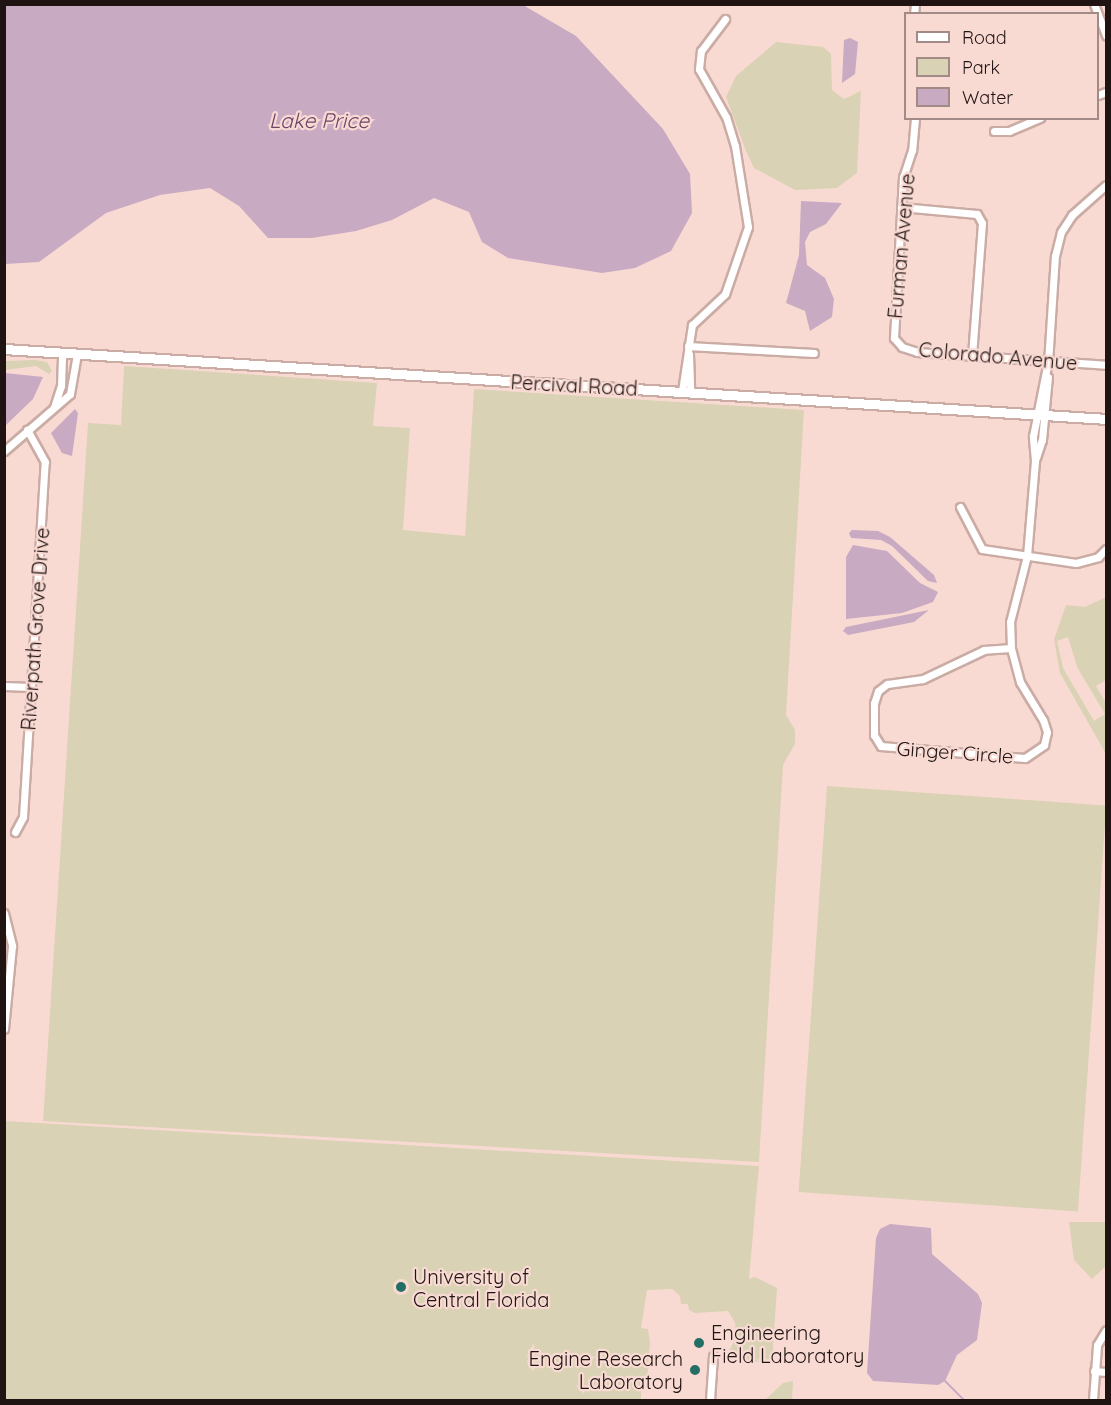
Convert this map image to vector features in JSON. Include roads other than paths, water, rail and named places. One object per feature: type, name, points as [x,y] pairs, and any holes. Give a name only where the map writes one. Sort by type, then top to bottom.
[{"type":"street","points":[[1099,16],[1107,36]]},
{"type":"street","points":[[686,391],[688,346],[692,325],[725,294],[748,227],[735,146],[726,117],[699,69],[700,51],[725,19]]},
{"type":"street","name":"Furman Avenue","points":[[894,338],[901,207],[915,120]]},
{"type":"street","points":[[994,131],[1009,131],[1035,120]]},
{"type":"street","points":[[1011,648],[1010,622],[1027,556],[1035,461],[1033,435],[1042,415],[1055,256],[1061,232],[1079,208],[1107,185]]},
{"type":"street","points":[[901,207],[977,214],[982,223],[972,356]]},
{"type":"street","name":"Colorado Avenue","points":[[894,338],[902,347],[917,351],[1107,365]]},
{"type":"street","points":[[688,346],[814,353]]},
{"type":"street","name":"Percival Road","points":[[4,349],[1107,419]]},
{"type":"street","points":[[53,410],[61,386],[63,353]]},
{"type":"street","points":[[4,451],[70,394],[77,354]]},
{"type":"street","name":"Riverpath Grove Drive","points":[[15,832],[23,817],[45,462],[27,429]]},
{"type":"street","points":[[960,507],[982,549],[1076,563],[1098,557],[1107,549]]},
{"type":"street","name":"Ginger Circle","points":[[1011,648],[1020,682],[1043,720],[1047,732],[1044,745],[1025,758],[892,749],[881,746],[874,735],[874,703],[878,691],[887,684],[923,678],[984,650],[1011,648]]},
{"type":"street","points":[[4,686],[31,687]]},
{"type":"street","points":[[4,913],[12,946],[4,1029]]},
{"type":"street","points":[[1093,1401],[1097,1345],[1107,1330]]},
{"type":"street","points":[[710,1401],[713,1356]]},
{"type":"street","points":[[1094,1371],[1107,1372]]},
{"type":"water","name":"Lake Price","points":[[4,5],[523,5],[576,36],[663,129],[690,174],[692,213],[671,251],[635,268],[602,273],[508,258],[482,242],[469,212],[434,198],[392,220],[356,231],[312,238],[268,238],[239,206],[210,188],[160,195],[106,213],[39,262],[5,264]]},
{"type":"water","points":[[850,38],[858,42],[855,74],[842,83],[844,40]]},
{"type":"water","points":[[801,201],[842,203],[826,224],[810,232],[805,242],[807,265],[825,278],[834,299],[832,317],[810,331],[805,311],[786,303],[799,255]]},
{"type":"water","points":[[5,373],[43,377],[33,399],[5,426]]},
{"type":"water","points":[[75,409],[78,413],[72,456],[62,453],[51,433]]},
{"type":"water","points":[[852,530],[878,531],[890,537],[934,575],[937,583],[928,581],[892,546],[881,540],[851,538],[849,533]]},
{"type":"water","points":[[853,545],[887,551],[920,583],[938,592],[933,602],[902,613],[846,619],[846,557]]},
{"type":"water","points":[[929,610],[914,622],[848,635],[843,631],[846,627]]},
{"type":"water","points":[[890,1224],[931,1228],[932,1254],[978,1294],[982,1303],[977,1340],[957,1355],[945,1381],[938,1385],[873,1381],[867,1373],[876,1238],[880,1229]]},
{"type":"waterway","points":[[945,1381],[964,1400]]},
{"type":"place","name":"University of Central Florida","points":[[401,1287]]},
{"type":"place","name":"Engineering Field Laboratory","points":[[699,1343]]},
{"type":"place","name":"Engine Research Laboratory","points":[[695,1370]]}]
